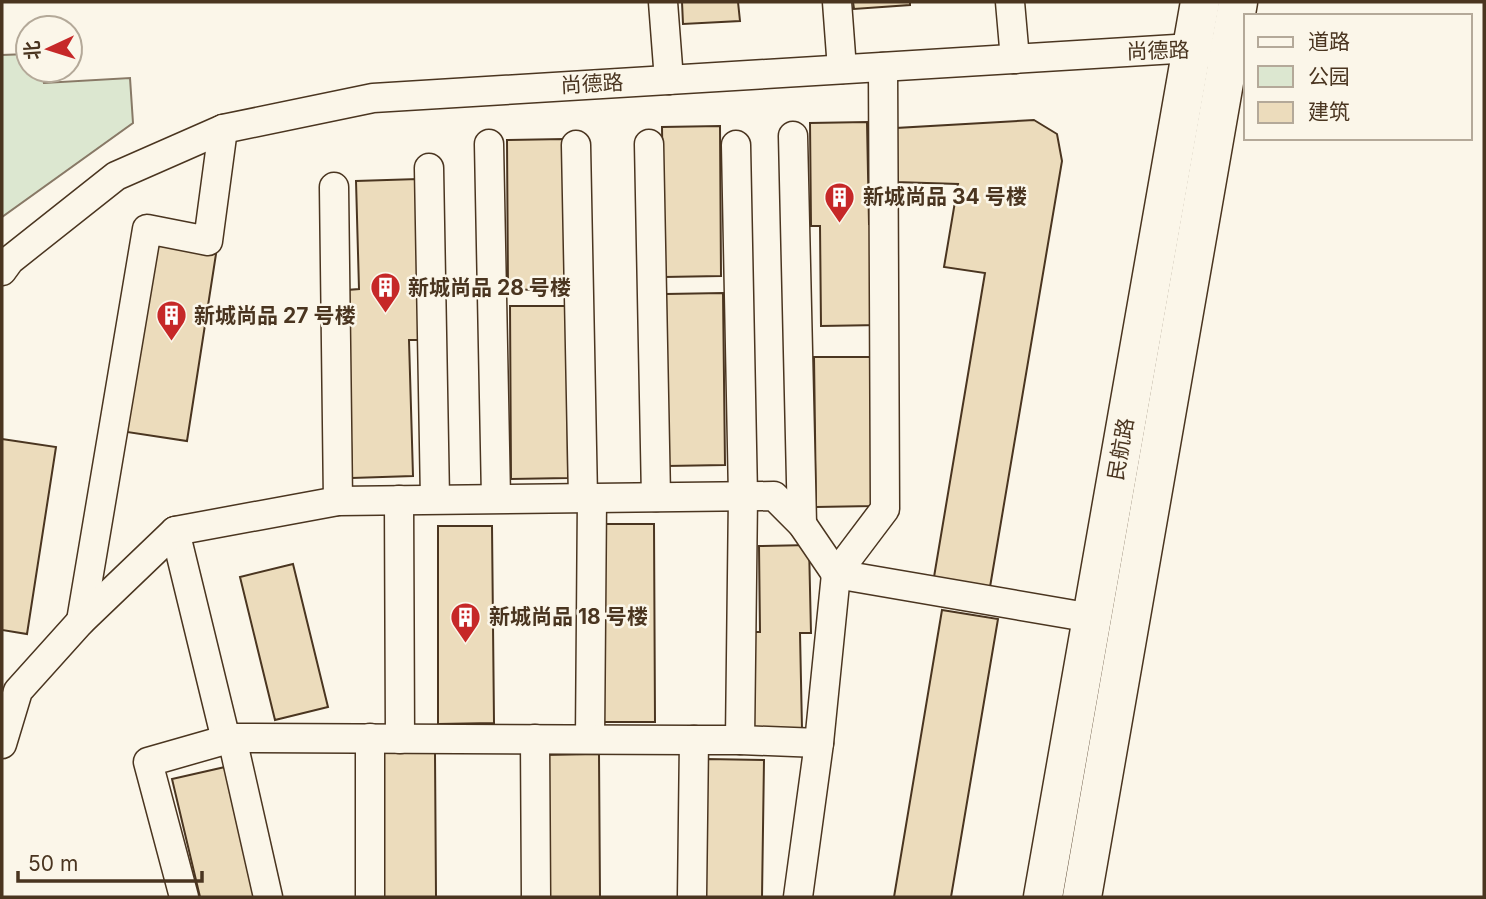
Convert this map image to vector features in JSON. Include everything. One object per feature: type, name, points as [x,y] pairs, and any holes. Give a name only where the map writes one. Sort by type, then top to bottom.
[{"type":"highway","name":"民航路","points":[[1042,897],[1200,2]]},
{"type":"highway","name":"民航路","points":[[1082,897],[1238,2]]},
{"type":"street","points":[[663,2],[668,80]]},
{"type":"street","points":[[837,2],[842,69]]},
{"type":"street","points":[[1010,2],[1014,59]]},
{"type":"street","name":"尚德路","points":[[2,271],[10,260],[116,176],[223,129],[373,98],[1192,48],[1229,56]]},
{"type":"street","points":[[798,897],[819,743],[836,574],[885,509],[883,67]]},
{"type":"street","points":[[81,621],[147,229],[208,241],[223,129]]},
{"type":"street","points":[[793,136],[802,524]]},
{"type":"street","points":[[489,144],[496,498]]},
{"type":"street","points":[[649,144],[656,497]]},
{"type":"street","points":[[576,145],[587,498],[590,739]]},
{"type":"street","points":[[736,145],[743,496],[740,740]]},
{"type":"street","points":[[429,168],[435,499]]},
{"type":"street","points":[[334,187],[338,500]]},
{"type":"street","points":[[2,744],[18,691],[81,621],[175,531],[338,500],[774,496],[802,524],[836,574],[1092,618]]},
{"type":"street","points":[[399,500],[400,738]]},
{"type":"street","points":[[175,531],[268,897]]},
{"type":"street","points":[[370,738],[370,897]]},
{"type":"street","points":[[184,897],[148,762],[229,739],[740,740],[819,743]]},
{"type":"street","points":[[536,739],[537,897]]},
{"type":"street","points":[[692,897],[694,740]]},
{"type":"green space","points":[[2,55],[14,55],[14,84],[84,84],[84,81],[130,78],[133,123],[2,217]]},
{"type":"building","points":[[682,2],[738,2],[740,21],[683,24]]},
{"type":"building","points":[[853,2],[910,2],[910,5],[854,9]]},
{"type":"building","points":[[1034,120],[1057,134],[1062,161],[990,587],[934,577],[985,273],[944,267],[958,184],[895,182],[896,128]]},
{"type":"building","name":"新城尚品 34 号楼","points":[[867,122],[869,224],[879,224],[880,325],[821,326],[820,226],[811,226],[810,123]]},
{"type":"building","points":[[720,126],[721,276],[664,277],[662,127]]},
{"type":"building","points":[[564,139],[566,289],[508,290],[507,140]]},
{"type":"building","name":"新城尚品 28 号楼","points":[[418,179],[423,340],[409,340],[413,476],[352,478],[347,290],[359,289],[356,181]]},
{"type":"building","name":"新城尚品 27 号楼","points":[[155,245],[216,254],[187,441],[127,432]]},
{"type":"building","points":[[723,293],[725,465],[667,466],[666,294]]},
{"type":"building","points":[[510,306],[567,306],[568,478],[511,479]]},
{"type":"building","points":[[814,357],[872,357],[873,506],[816,507]]},
{"type":"building","points":[[2,439],[56,447],[27,634],[2,630]]},
{"type":"building","points":[[599,524],[654,524],[655,722],[600,722]]},
{"type":"building","name":"新城尚品 18 号楼","points":[[438,526],[492,526],[494,723],[438,724]]},
{"type":"building","points":[[809,545],[811,633],[800,633],[802,729],[751,729],[749,632],[760,632],[759,546]]},
{"type":"building","points":[[293,564],[328,707],[275,720],[240,577]]},
{"type":"building","points":[[942,610],[998,619],[951,897],[894,897]]},
{"type":"building","points":[[380,753],[435,753],[436,897],[381,897]]},
{"type":"building","points":[[599,754],[600,897],[545,897],[544,755]]},
{"type":"building","points":[[706,759],[764,760],[762,897],[704,897]]},
{"type":"building","points":[[225,767],[256,897],[200,897],[172,779]]},
{"type":"place","name":"新城尚品 34 号楼","points":[[840,224]]},
{"type":"place","name":"新城尚品 28 号楼","points":[[385,315]]},
{"type":"place","name":"新城尚品 27 号楼","points":[[171,343]]},
{"type":"place","name":"新城尚品 18 号楼","points":[[466,644]]}]
